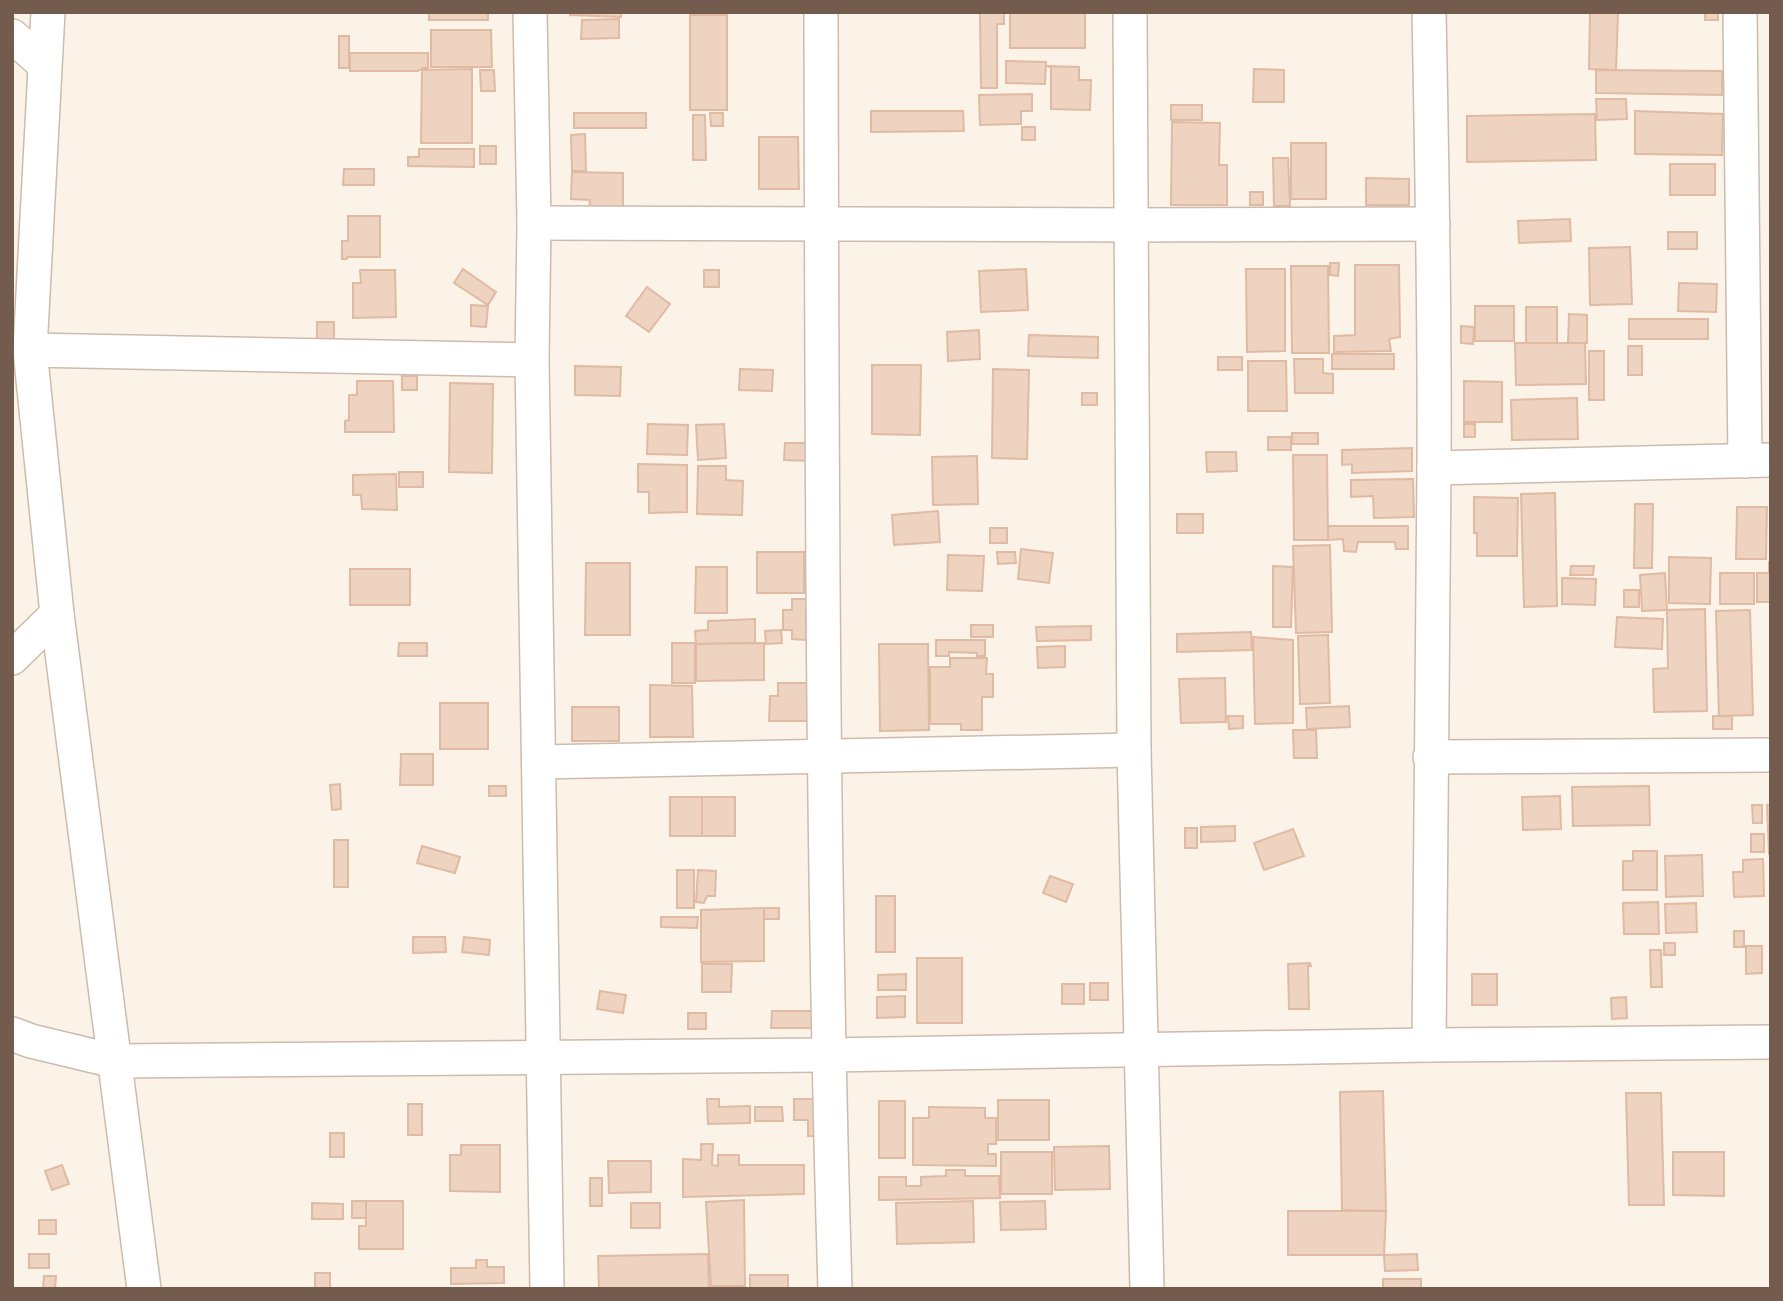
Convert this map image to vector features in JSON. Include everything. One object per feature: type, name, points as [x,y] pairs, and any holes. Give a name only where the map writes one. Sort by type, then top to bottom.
[{"type":"street","points":[[48,12],[30,350],[57,614],[142,1287]]},
{"type":"street","points":[[530,12],[534,223],[532,360],[547,1289]]},
{"type":"street","points":[[821,12],[823,755],[835,1289]]},
{"type":"street","points":[[1130,12],[1134,750],[1147,1289]]},
{"type":"street","points":[[1429,12],[1434,468],[1429,1045]]},
{"type":"street","points":[[1434,468],[1758,460],[1740,12]]},
{"type":"street","points":[[12,36],[44,64]]},
{"type":"street","points":[[534,223],[1433,224]]},
{"type":"street","points":[[12,262],[37,237]]},
{"type":"street","points":[[30,350],[532,360]]},
{"type":"street","points":[[12,658],[57,614]]},
{"type":"street","points":[[540,762],[1134,750]]},
{"type":"street","points":[[1430,757],[1771,755]]},
{"type":"street","points":[[12,1034],[52,1047],[114,1061],[828,1055],[1771,1042]]},
{"type":"building","points":[[429,12],[488,12],[488,20],[429,20]]},
{"type":"building","points":[[570,12],[621,12],[621,17],[570,15]]},
{"type":"building","points":[[980,12],[1004,12],[1004,24],[997,24],[997,88],[981,88]]},
{"type":"building","points":[[1010,12],[1085,12],[1085,48],[1010,48]]},
{"type":"building","points":[[1590,12],[1618,12],[1616,70],[1589,69]]},
{"type":"building","points":[[1705,12],[1718,12],[1718,20],[1705,20]]},
{"type":"building","points":[[690,15],[727,15],[727,110],[690,110]]},
{"type":"building","points":[[619,19],[619,38],[581,39],[582,20]]},
{"type":"building","points":[[431,30],[491,30],[492,67],[431,67]]},
{"type":"building","points":[[339,36],[349,36],[349,68],[339,68]]},
{"type":"building","points":[[350,53],[428,53],[428,68],[418,71],[350,71]]},
{"type":"building","points":[[1006,61],[1046,62],[1045,84],[1006,83]]},
{"type":"building","points":[[1046,66],[1079,67],[1079,80],[1091,80],[1090,110],[1051,109],[1051,67]]},
{"type":"building","points":[[472,69],[472,143],[421,143],[422,70]]},
{"type":"building","points":[[1254,69],[1284,70],[1284,102],[1253,102]]},
{"type":"building","points":[[480,70],[494,70],[495,91],[481,91]]},
{"type":"building","points":[[1596,70],[1722,71],[1722,95],[1596,93]]},
{"type":"building","points":[[1032,94],[1032,111],[1021,111],[1021,124],[980,125],[979,95]]},
{"type":"building","points":[[1596,99],[1626,99],[1627,119],[1597,120]]},
{"type":"building","points":[[1171,105],[1202,105],[1202,120],[1171,120]]},
{"type":"building","points":[[871,111],[963,111],[964,131],[871,132]]},
{"type":"building","points":[[1635,111],[1723,114],[1722,155],[1635,154]]},
{"type":"building","points":[[574,113],[646,113],[646,128],[574,128]]},
{"type":"building","points":[[710,113],[723,113],[723,126],[711,126]]},
{"type":"building","points":[[1595,114],[1596,160],[1467,162],[1467,116]]},
{"type":"building","points":[[693,115],[705,115],[706,160],[693,160]]},
{"type":"building","points":[[1172,122],[1220,123],[1219,165],[1227,165],[1227,205],[1171,205]]},
{"type":"building","points":[[1022,127],[1035,127],[1035,140],[1022,140]]},
{"type":"building","points":[[585,134],[586,171],[572,171],[571,135]]},
{"type":"building","points":[[759,137],[798,137],[799,189],[759,189]]},
{"type":"building","points":[[1291,143],[1326,143],[1326,199],[1291,199]]},
{"type":"building","points":[[480,146],[496,146],[496,164],[480,164]]},
{"type":"building","points":[[419,149],[474,149],[474,167],[408,166],[408,157],[419,157]]},
{"type":"building","points":[[1273,158],[1288,158],[1290,206],[1274,206]]},
{"type":"building","points":[[1670,164],[1715,164],[1715,195],[1670,195]]},
{"type":"building","points":[[344,169],[374,169],[374,185],[343,185]]},
{"type":"building","points":[[572,172],[623,173],[623,211],[589,211],[590,200],[571,199]]},
{"type":"building","points":[[1366,178],[1409,179],[1409,205],[1366,205]]},
{"type":"building","points":[[1250,192],[1263,192],[1263,205],[1250,205]]},
{"type":"building","points":[[348,216],[380,216],[380,257],[342,259],[342,241],[348,241]]},
{"type":"building","points":[[1570,219],[1571,241],[1519,243],[1518,221]]},
{"type":"building","points":[[1668,232],[1697,232],[1697,249],[1668,249]]},
{"type":"building","points":[[1630,247],[1632,304],[1590,305],[1589,248]]},
{"type":"building","points":[[1330,263],[1339,263],[1338,276],[1330,275]]},
{"type":"building","points":[[1355,265],[1399,265],[1400,337],[1389,339],[1391,351],[1334,352],[1334,336],[1355,335]]},
{"type":"building","points":[[1291,266],[1328,266],[1329,353],[1292,353]]},
{"type":"building","points":[[463,269],[496,292],[488,305],[454,283]]},
{"type":"building","points":[[1026,269],[1028,310],[981,312],[979,271]]},
{"type":"building","points":[[1246,269],[1285,269],[1285,351],[1247,352]]},
{"type":"building","points":[[360,270],[395,270],[396,317],[353,318],[353,283],[361,283]]},
{"type":"building","points":[[704,270],[719,270],[719,287],[704,287]]},
{"type":"building","points":[[1679,283],[1717,284],[1716,312],[1678,311]]},
{"type":"building","points":[[647,287],[670,304],[649,332],[626,316]]},
{"type":"building","points":[[471,305],[488,306],[486,327],[471,326]]},
{"type":"building","points":[[1475,306],[1514,306],[1514,341],[1475,341]]},
{"type":"building","points":[[1526,307],[1557,307],[1557,343],[1526,343]]},
{"type":"building","points":[[1569,314],[1587,315],[1587,343],[1568,343]]},
{"type":"building","points":[[1629,319],[1708,319],[1708,339],[1629,339]]},
{"type":"building","points":[[317,322],[334,322],[334,343],[317,343]]},
{"type":"building","points":[[1461,326],[1474,327],[1473,344],[1461,343]]},
{"type":"building","points":[[979,330],[980,359],[948,361],[947,332]]},
{"type":"building","points":[[1029,335],[1098,337],[1098,358],[1028,356]]},
{"type":"building","points":[[1515,343],[1585,343],[1586,384],[1516,385]]},
{"type":"building","points":[[1628,346],[1642,346],[1642,375],[1628,375]]},
{"type":"building","points":[[1589,351],[1604,351],[1604,400],[1589,400]]},
{"type":"building","points":[[1332,354],[1394,354],[1394,369],[1332,369]]},
{"type":"building","points":[[1218,357],[1242,357],[1242,370],[1218,370]]},
{"type":"building","points":[[1294,359],[1323,359],[1323,373],[1333,374],[1333,393],[1295,393]]},
{"type":"building","points":[[1248,361],[1286,361],[1287,411],[1248,411]]},
{"type":"building","points":[[872,365],[921,365],[920,435],[872,434]]},
{"type":"building","points":[[575,366],[621,367],[620,396],[575,395]]},
{"type":"building","points":[[740,369],[773,370],[772,391],[739,390]]},
{"type":"building","points":[[993,369],[1029,370],[1027,459],[992,458]]},
{"type":"building","points":[[402,376],[417,376],[417,390],[402,390]]},
{"type":"building","points":[[357,381],[393,381],[394,432],[345,432],[345,421],[349,420],[349,395],[357,395]]},
{"type":"building","points":[[1464,381],[1502,382],[1502,422],[1464,422]]},
{"type":"building","points":[[450,383],[493,384],[492,473],[449,472]]},
{"type":"building","points":[[1082,393],[1097,393],[1097,405],[1082,405]]},
{"type":"building","points":[[1577,398],[1578,439],[1512,440],[1511,400]]},
{"type":"building","points":[[648,424],[688,425],[687,455],[647,454]]},
{"type":"building","points":[[724,424],[726,458],[698,460],[696,425]]},
{"type":"building","points":[[1464,424],[1475,424],[1475,437],[1464,437]]},
{"type":"building","points":[[1292,433],[1318,433],[1318,444],[1292,444]]},
{"type":"building","points":[[1268,437],[1291,437],[1291,450],[1268,450]]},
{"type":"building","points":[[785,443],[813,443],[812,461],[784,460]]},
{"type":"building","points":[[1412,448],[1412,471],[1352,473],[1352,464],[1342,465],[1342,450]]},
{"type":"building","points":[[1206,452],[1236,452],[1237,471],[1207,472]]},
{"type":"building","points":[[1293,455],[1327,455],[1328,540],[1294,540]]},
{"type":"building","points":[[977,456],[978,504],[933,505],[932,457]]},
{"type":"building","points":[[638,464],[687,465],[687,512],[649,513],[649,492],[638,492]]},
{"type":"building","points":[[698,466],[726,466],[726,480],[743,481],[742,515],[697,514]]},
{"type":"building","points":[[399,472],[423,472],[423,487],[399,487]]},
{"type":"building","points":[[396,474],[397,510],[362,509],[361,495],[353,495],[353,475]]},
{"type":"building","points":[[1413,479],[1414,517],[1374,518],[1373,496],[1351,497],[1351,480]]},
{"type":"building","points":[[1555,493],[1557,606],[1524,607],[1521,494]]},
{"type":"building","points":[[1474,497],[1518,498],[1517,556],[1477,556]]},
{"type":"building","points":[[1635,504],[1653,504],[1652,568],[1634,568]]},
{"type":"building","points":[[1737,507],[1767,507],[1766,559],[1736,559]]},
{"type":"building","points":[[938,511],[940,542],[894,545],[892,515]]},
{"type":"building","points":[[1177,514],[1203,514],[1203,533],[1177,533]]},
{"type":"building","points":[[1328,526],[1408,526],[1408,549],[1396,549],[1395,542],[1358,542],[1356,552],[1344,551],[1343,539],[1328,540]]},
{"type":"building","points":[[990,528],[1007,528],[1007,543],[990,543]]},
{"type":"building","points":[[1330,545],[1332,632],[1296,633],[1293,546]]},
{"type":"building","points":[[1021,549],[1053,553],[1049,583],[1018,579]]},
{"type":"building","points":[[757,552],[804,552],[804,593],[757,593]]},
{"type":"building","points":[[997,552],[1015,552],[1016,563],[998,564]]},
{"type":"building","points":[[948,555],[984,556],[982,591],[947,590]]},
{"type":"building","points":[[1669,557],[1711,558],[1710,604],[1669,603]]},
{"type":"building","points":[[1769,562],[1771,602],[1757,602],[1757,573],[1769,573]]},
{"type":"building","points":[[586,563],[630,563],[630,635],[585,635]]},
{"type":"building","points":[[1273,566],[1293,567],[1291,627],[1273,627]]},
{"type":"building","points":[[1571,566],[1594,566],[1593,575],[1570,575]]},
{"type":"building","points":[[696,567],[727,567],[727,613],[695,613]]},
{"type":"building","points":[[350,569],[410,569],[410,605],[350,605]]},
{"type":"building","points":[[1665,573],[1667,610],[1642,611],[1640,575]]},
{"type":"building","points":[[1720,573],[1754,573],[1754,604],[1720,604]]},
{"type":"building","points":[[1562,578],[1596,579],[1595,605],[1562,604]]},
{"type":"building","points":[[1624,590],[1639,590],[1639,607],[1624,607]]},
{"type":"building","points":[[792,599],[806,599],[806,640],[792,639],[792,630],[783,630],[783,610],[792,610]]},
{"type":"building","points":[[1705,609],[1707,711],[1654,712],[1653,669],[1668,668],[1667,610]]},
{"type":"building","points":[[1750,610],[1753,715],[1719,716],[1716,611]]},
{"type":"building","points":[[1617,617],[1663,619],[1662,649],[1615,647]]},
{"type":"building","points":[[755,619],[755,643],[696,644],[695,631],[708,630],[708,621]]},
{"type":"building","points":[[971,625],[993,625],[993,637],[971,637]]},
{"type":"building","points":[[1091,626],[1091,640],[1037,641],[1036,627]]},
{"type":"building","points":[[781,630],[782,643],[766,644],[765,631]]},
{"type":"building","points":[[1251,632],[1252,650],[1177,652],[1177,634]]},
{"type":"building","points":[[1328,635],[1330,703],[1300,704],[1298,636]]},
{"type":"building","points":[[1253,637],[1293,640],[1293,723],[1255,724]]},
{"type":"building","points":[[936,640],[985,640],[985,656],[949,652],[949,656],[936,656]]},
{"type":"building","points":[[399,643],[427,643],[427,656],[398,656]]},
{"type":"building","points":[[672,643],[695,643],[695,683],[672,683]]},
{"type":"building","points":[[764,643],[764,680],[696,681],[696,644]]},
{"type":"building","points":[[879,644],[928,644],[929,730],[880,731]]},
{"type":"building","points":[[1065,646],[1065,667],[1038,668],[1037,647]]},
{"type":"building","points":[[950,658],[987,658],[986,674],[993,674],[993,697],[982,697],[982,730],[961,730],[961,724],[930,724],[930,667],[950,667]]},
{"type":"building","points":[[1225,678],[1226,722],[1181,723],[1179,679]]},
{"type":"building","points":[[778,683],[809,683],[809,721],[769,721],[770,696],[778,696]]},
{"type":"building","points":[[650,685],[692,686],[693,737],[650,737]]},
{"type":"building","points":[[440,703],[488,703],[488,749],[440,749]]},
{"type":"building","points":[[1349,706],[1350,727],[1307,729],[1306,708]]},
{"type":"building","points":[[572,707],[619,707],[619,741],[572,741]]},
{"type":"building","points":[[1228,716],[1243,716],[1243,728],[1229,729]]},
{"type":"building","points":[[1713,716],[1732,716],[1732,729],[1713,729]]},
{"type":"building","points":[[1293,730],[1316,730],[1317,758],[1294,758]]},
{"type":"building","points":[[401,754],[433,754],[433,785],[400,785]]},
{"type":"building","points":[[340,784],[341,809],[332,810],[330,785]]},
{"type":"building","points":[[489,786],[506,786],[506,796],[489,796]]},
{"type":"building","points":[[1649,786],[1650,825],[1573,826],[1572,787]]},
{"type":"building","points":[[1560,796],[1561,829],[1523,830],[1522,797]]},
{"type":"building","points":[[670,797],[702,797],[702,836],[670,836]]},
{"type":"building","points":[[702,797],[735,797],[735,836],[702,836]]},
{"type":"building","points":[[1752,805],[1762,805],[1762,823],[1753,823]]},
{"type":"building","points":[[1767,805],[1771,805],[1771,854],[1769,854]]},
{"type":"building","points":[[1235,826],[1235,841],[1201,842],[1201,827]]},
{"type":"building","points":[[1185,828],[1197,828],[1197,848],[1185,848]]},
{"type":"building","points":[[1293,829],[1304,856],[1264,870],[1254,843]]},
{"type":"building","points":[[1751,834],[1764,834],[1764,852],[1751,852]]},
{"type":"building","points":[[334,840],[348,840],[348,887],[334,887]]},
{"type":"building","points":[[422,846],[460,857],[455,873],[417,863]]},
{"type":"building","points":[[1633,851],[1657,851],[1657,890],[1623,890],[1623,861],[1633,861]]},
{"type":"building","points":[[1702,855],[1703,896],[1666,897],[1665,856]]},
{"type":"building","points":[[1763,859],[1764,896],[1734,897],[1733,872],[1743,872],[1743,860]]},
{"type":"building","points":[[677,870],[694,870],[694,908],[677,908]]},
{"type":"building","points":[[698,870],[716,871],[715,896],[707,896],[704,903],[696,902]]},
{"type":"building","points":[[1050,876],[1073,884],[1066,902],[1043,893]]},
{"type":"building","points":[[876,896],[895,896],[895,952],[876,952]]},
{"type":"building","points":[[1658,902],[1659,934],[1624,934],[1623,903]]},
{"type":"building","points":[[1696,903],[1697,932],[1666,933],[1665,904]]},
{"type":"building","points":[[764,908],[764,961],[701,962],[701,910]]},
{"type":"building","points":[[764,908],[779,908],[779,919],[764,919]]},
{"type":"building","points":[[661,917],[698,917],[697,928],[661,927]]},
{"type":"building","points":[[1734,931],[1744,931],[1744,947],[1734,947]]},
{"type":"building","points":[[413,937],[445,937],[446,952],[413,953]]},
{"type":"building","points":[[464,937],[490,940],[489,955],[462,952]]},
{"type":"building","points":[[1664,943],[1675,943],[1675,955],[1664,955]]},
{"type":"building","points":[[1746,946],[1762,946],[1762,973],[1746,974]]},
{"type":"building","points":[[1650,950],[1661,950],[1662,987],[1651,987]]},
{"type":"building","points":[[917,958],[962,958],[962,1023],[917,1023]]},
{"type":"building","points":[[1310,963],[1309,1009],[1289,1009],[1288,964]]},
{"type":"building","points":[[702,964],[732,964],[731,992],[702,992]]},
{"type":"building","points":[[906,974],[906,990],[878,990],[878,975]]},
{"type":"building","points":[[1472,974],[1497,974],[1497,1005],[1472,1005]]},
{"type":"building","points":[[1090,983],[1108,983],[1108,1000],[1090,1000]]},
{"type":"building","points":[[1062,984],[1084,984],[1084,1004],[1062,1004]]},
{"type":"building","points":[[600,991],[626,995],[623,1013],[597,1009]]},
{"type":"building","points":[[905,996],[905,1017],[877,1018],[877,997]]},
{"type":"building","points":[[1626,997],[1627,1018],[1612,1019],[1611,998]]},
{"type":"building","points":[[772,1011],[820,1011],[819,1028],[771,1028]]},
{"type":"building","points":[[688,1013],[706,1013],[706,1029],[688,1029]]},
{"type":"building","points":[[1383,1091],[1386,1211],[1342,1210],[1340,1092]]},
{"type":"building","points":[[1626,1093],[1661,1093],[1664,1205],[1629,1205]]},
{"type":"building","points":[[707,1099],[719,1099],[719,1107],[750,1106],[750,1123],[708,1124]]},
{"type":"building","points":[[794,1099],[825,1099],[825,1136],[808,1136],[808,1120],[794,1120]]},
{"type":"building","points":[[998,1100],[1049,1100],[1049,1140],[998,1140]]},
{"type":"building","points":[[879,1101],[905,1101],[905,1158],[879,1158]]},
{"type":"building","points":[[408,1104],[422,1104],[422,1135],[408,1135]]},
{"type":"building","points":[[755,1107],[782,1107],[783,1121],[755,1121]]},
{"type":"building","points":[[929,1107],[985,1108],[985,1118],[996,1118],[996,1144],[988,1144],[988,1154],[996,1154],[996,1166],[913,1165],[913,1118],[929,1118]]},
{"type":"building","points":[[330,1133],[344,1133],[344,1157],[330,1157]]},
{"type":"building","points":[[701,1144],[713,1144],[712,1165],[718,1166],[718,1155],[739,1155],[739,1165],[804,1165],[804,1194],[683,1197],[683,1159],[701,1160]]},
{"type":"building","points":[[461,1145],[500,1145],[500,1192],[450,1191],[450,1155],[461,1155]]},
{"type":"building","points":[[1109,1146],[1110,1189],[1055,1190],[1054,1147]]},
{"type":"building","points":[[1001,1152],[1052,1152],[1052,1194],[1001,1194]]},
{"type":"building","points":[[1673,1152],[1724,1152],[1724,1196],[1673,1195]]},
{"type":"building","points":[[608,1161],[651,1161],[651,1192],[609,1193]]},
{"type":"building","points":[[62,1165],[69,1184],[52,1190],[45,1171]]},
{"type":"building","points":[[946,1170],[965,1170],[965,1176],[999,1176],[1000,1198],[879,1200],[879,1177],[906,1177],[906,1186],[921,1186],[921,1177],[946,1176]]},
{"type":"building","points":[[590,1178],[602,1178],[602,1206],[590,1206]]},
{"type":"building","points":[[744,1200],[745,1286],[711,1286],[706,1202]]},
{"type":"building","points":[[352,1201],[366,1201],[366,1218],[352,1218]]},
{"type":"building","points":[[366,1201],[403,1201],[403,1249],[359,1249],[359,1226],[366,1226]]},
{"type":"building","points":[[973,1201],[974,1242],[897,1244],[896,1203]]},
{"type":"building","points":[[1045,1201],[1046,1229],[1001,1230],[1000,1202]]},
{"type":"building","points":[[312,1203],[343,1204],[343,1219],[312,1219]]},
{"type":"building","points":[[631,1203],[660,1203],[660,1228],[631,1228]]},
{"type":"building","points":[[1288,1211],[1386,1211],[1384,1255],[1288,1255]]},
{"type":"building","points":[[39,1220],[56,1220],[56,1234],[39,1234]]},
{"type":"building","points":[[29,1254],[49,1254],[49,1268],[29,1268]]},
{"type":"building","points":[[708,1254],[709,1289],[599,1289],[598,1256]]},
{"type":"building","points":[[1417,1254],[1418,1270],[1385,1271],[1384,1255]]},
{"type":"building","points":[[476,1260],[487,1260],[487,1267],[504,1267],[504,1283],[451,1284],[451,1268],[476,1268]]},
{"type":"building","points":[[315,1273],[330,1273],[330,1289],[315,1289]]},
{"type":"building","points":[[750,1275],[788,1275],[788,1289],[750,1289]]},
{"type":"building","points":[[44,1276],[56,1276],[55,1289],[43,1288]]},
{"type":"building","points":[[1383,1279],[1421,1279],[1421,1289],[1383,1289]]}]
